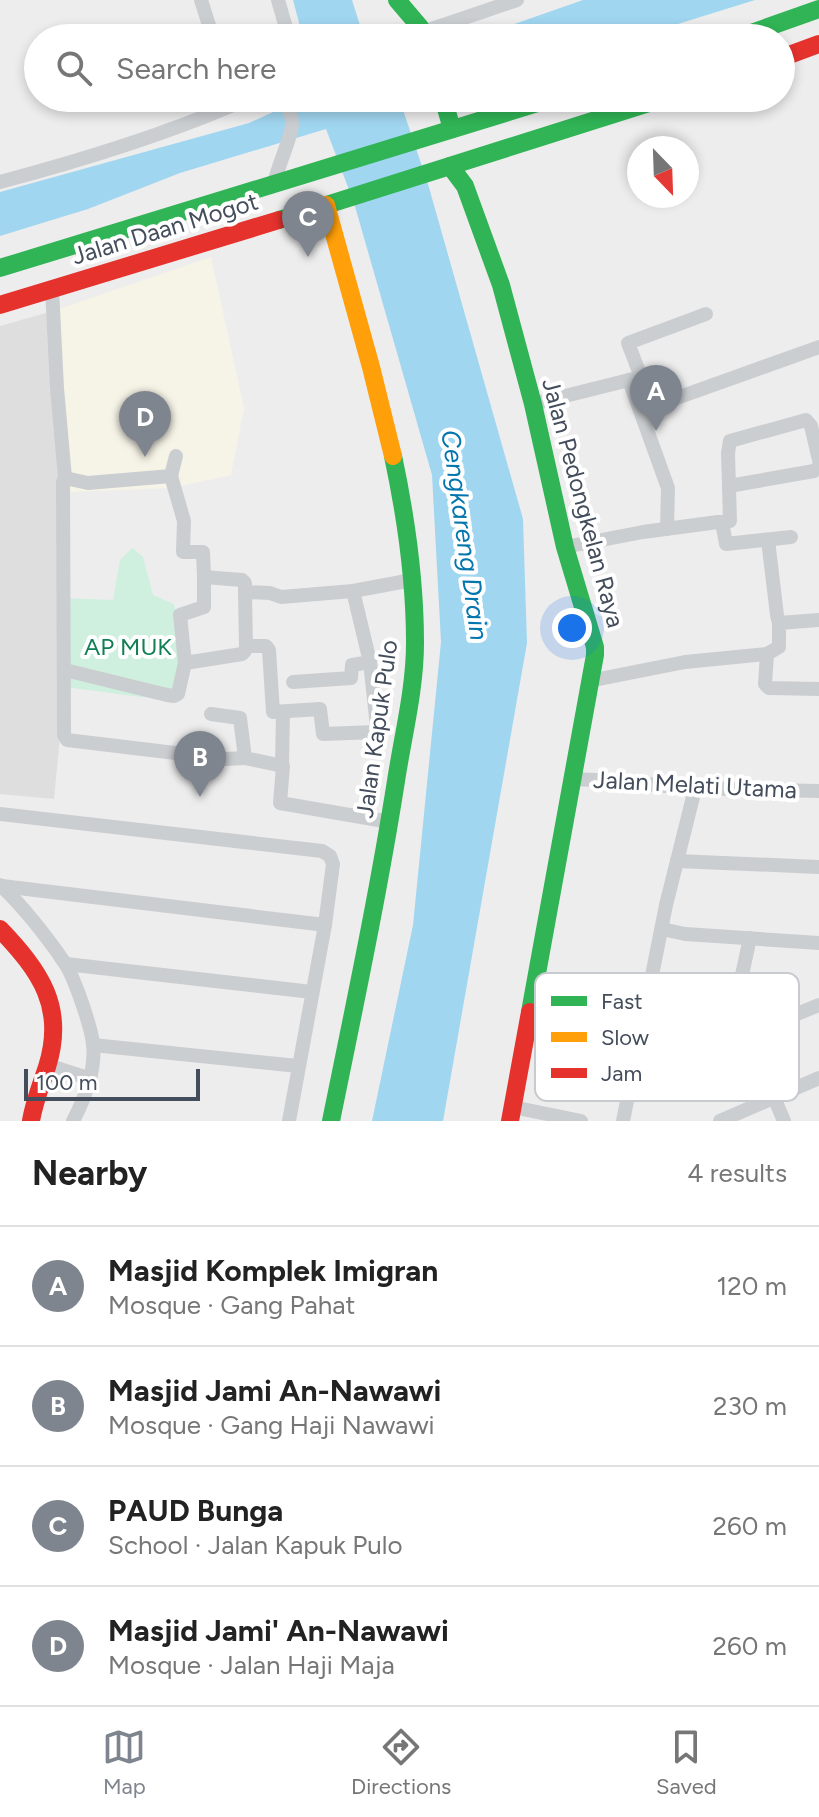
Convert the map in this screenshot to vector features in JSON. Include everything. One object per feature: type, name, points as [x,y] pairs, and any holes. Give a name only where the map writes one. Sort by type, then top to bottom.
[{"type":"main road","points":[[397,0],[416,24]]},
{"type":"main road","points":[[777,24],[819,9]]},
{"type":"main road","points":[[795,53],[819,44]]},
{"type":"main road","points":[[444,112],[444,131]]},
{"type":"main road","name":"Jalan Daan Mogot","points":[[0,268],[507,112]]},
{"type":"main road","name":"Jalan Daan Mogot","points":[[0,305],[620,112]]},
{"type":"main road","name":"Jalan Pedongkelan Raya","points":[[454,164],[501,285],[533,404],[565,547],[594,639],[595,655],[537,973]]},
{"type":"main road","name":"Jalan Kapuk Pulo","points":[[326,205],[402,496],[412,580],[414,658],[390,822],[331,1121]]},
{"type":"main road","points":[[0,929],[14,942],[46,987],[54,1011],[54,1036],[31,1121]]},
{"type":"main road","name":"Jalan Pedongkelan Raya","points":[[512,1114],[535,986]]},
{"type":"street","points":[[201,0],[208,24]]},
{"type":"street","points":[[278,0],[285,24]]},
{"type":"street","points":[[453,24],[517,0]]},
{"type":"street","points":[[0,182],[194,122],[212,112]]},
{"type":"street","points":[[274,183],[291,133],[293,123],[290,112]]},
{"type":"street","points":[[52,289],[65,478],[64,735],[67,740],[225,759],[245,758],[282,765]]},
{"type":"street","points":[[667,529],[668,488],[635,378],[628,343],[706,314]]},
{"type":"street","points":[[635,378],[660,399],[674,399],[819,347]]},
{"type":"street","points":[[533,404],[635,378]]},
{"type":"street","points":[[565,547],[730,521],[728,444],[733,439],[806,420],[811,426],[819,460]]},
{"type":"street","points":[[65,670],[167,695],[178,694],[185,663],[180,615],[204,607],[204,577],[203,552],[183,552],[184,521],[171,476],[176,456]]},
{"type":"street","points":[[729,486],[814,471],[819,467]]},
{"type":"street","points":[[65,478],[88,483],[171,476]]},
{"type":"street","points":[[722,522],[726,544],[791,537]]},
{"type":"street","points":[[589,681],[685,662],[767,654],[779,647],[779,623],[768,540]]},
{"type":"street","points":[[185,663],[245,651],[245,583],[242,580],[204,577]]},
{"type":"street","points":[[245,592],[270,593],[281,597],[353,591],[412,580]]},
{"type":"street","points":[[246,646],[269,648],[273,711],[320,709],[323,734],[376,732],[370,662],[353,591]]},
{"type":"street","points":[[779,623],[819,620]]},
{"type":"street","points":[[767,654],[765,684],[769,688],[819,689]]},
{"type":"street","points":[[293,682],[351,678],[352,665],[370,662]]},
{"type":"street","points":[[283,712],[280,803],[390,822]]},
{"type":"street","points":[[211,714],[240,718],[245,758]]},
{"type":"street","name":"Jalan Melati Utama","points":[[572,779],[695,789],[819,791]]},
{"type":"street","points":[[653,973],[695,789]]},
{"type":"street","points":[[0,814],[322,851],[330,856],[333,864],[325,925],[289,1121]]},
{"type":"street","points":[[677,861],[819,867]]},
{"type":"street","points":[[1,885],[325,925]]},
{"type":"street","points":[[1,885],[66,964],[85,1013],[93,1045],[91,1079],[74,1120],[91,1121]]},
{"type":"street","points":[[662,929],[685,934],[819,943]]},
{"type":"street","points":[[742,973],[750,938]]},
{"type":"street","points":[[66,964],[312,992]]},
{"type":"street","points":[[799,1013],[819,1005]]},
{"type":"street","points":[[93,1045],[298,1066]]},
{"type":"street","points":[[47,1065],[91,1079]]},
{"type":"street","points":[[799,1086],[819,1078]]},
{"type":"street","points":[[623,1121],[627,1101]]},
{"type":"street","points":[[720,1121],[764,1101]]},
{"type":"street","points":[[775,1101],[784,1121]]},
{"type":"street","points":[[512,1114],[581,1121]]},
{"type":"shaded area","points":[[211,257],[244,408],[231,475],[172,488],[68,492],[53,311]]},
{"type":"shaded area","points":[[53,311],[65,687],[54,799],[0,794],[0,326]]},
{"type":"green space","name":"AP MUK","points":[[132,548],[143,557],[153,595],[174,604],[180,651],[178,698],[141,697],[65,687],[65,598],[113,600],[120,560]]},
{"type":"water","points":[[293,0],[352,0],[360,24],[299,24]]},
{"type":"water","points":[[583,0],[755,0],[678,24],[514,24]]},
{"type":"water","name":"Cengkareng Drain","points":[[273,112],[404,112],[428,184],[523,519],[527,643],[443,1121],[372,1121],[413,925],[441,642],[432,475],[354,203],[326,129],[180,173],[88,209],[0,236],[0,192],[249,123]]},
{"type":"traffic: fast","points":[[397,0],[417,24]]},
{"type":"traffic: fast","points":[[777,24],[819,9]]},
{"type":"traffic: fast","points":[[447,112],[452,129]]},
{"type":"traffic: fast","points":[[0,268],[508,112]]},
{"type":"traffic: fast","points":[[279,220],[621,112]]},
{"type":"traffic: fast","points":[[450,166],[465,186],[501,285],[533,404],[565,547],[595,647],[537,973]]},
{"type":"traffic: fast","points":[[331,1121],[381,866],[413,678],[415,619],[411,572],[393,456]]},
{"type":"traffic: fast","points":[[530,1012],[535,985]]},
{"type":"traffic: slow","points":[[326,205],[393,456]]},
{"type":"traffic: jam","points":[[795,53],[819,44]]},
{"type":"traffic: jam","points":[[0,305],[279,220]]},
{"type":"traffic: jam","points":[[0,929],[37,975],[51,1008],[52,1046],[31,1121]]},
{"type":"traffic: jam","points":[[510,1121],[530,1012]]},
{"type":"place","name":"PAUD Bunga","points":[[308,257]]},
{"type":"place","name":"Masjid Komplek Imigran","points":[[656,431]]},
{"type":"place","name":"Masjid Jami' An-Nawawi","points":[[145,457]]},
{"type":"place","name":"Masjid Jami An-Nawawi","points":[[200,797]]}]
